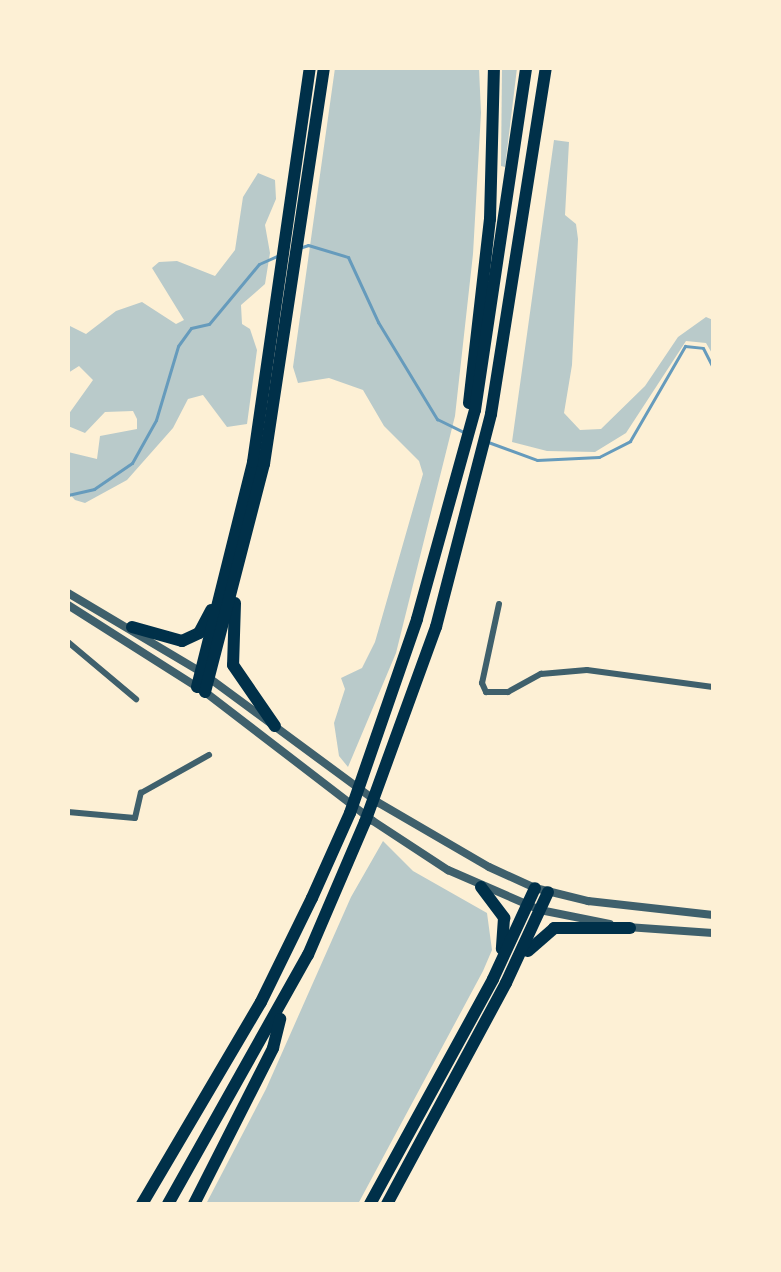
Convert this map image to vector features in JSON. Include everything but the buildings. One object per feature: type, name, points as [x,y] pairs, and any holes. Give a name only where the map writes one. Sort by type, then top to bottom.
[{"type":"highway","points":[[205,675],[253,462],[310,68]]},
{"type":"highway","points":[[201,689],[264,464],[296,278],[324,68]]},
{"type":"highway","points":[[472,409],[490,219],[494,68]]},
{"type":"highway","points":[[142,1204],[261,1002],[350,813],[417,619],[464,456],[526,68]]},
{"type":"highway","points":[[168,1204],[283,1005],[365,822],[436,627],[491,414],[546,68]]},
{"type":"highway","points":[[244,540],[231,629],[233,665],[275,726]]},
{"type":"highway","points":[[132,627],[172,640],[191,638],[205,624],[226,573]]},
{"type":"highway","points":[[481,887],[506,925],[493,979]]},
{"type":"highway","points":[[370,1204],[542,890]]},
{"type":"highway","points":[[506,983],[534,907]]},
{"type":"highway","points":[[387,1204],[506,983],[536,938],[554,928],[630,928]]},
{"type":"highway","points":[[194,1204],[273,1048],[283,1005]]},
{"type":"street","points":[[68,593],[132,627],[205,675],[409,823],[542,890],[648,911],[713,915]]},
{"type":"street","points":[[499,604],[482,683],[486,692],[508,692],[541,674],[587,670],[713,687]]},
{"type":"street","points":[[68,605],[201,689],[373,821],[481,887],[534,907],[630,928],[713,933]]},
{"type":"street","points":[[68,642],[136,699]]},
{"type":"street","points":[[68,812],[135,818],[141,793],[209,755]]},
{"type":"shaded area","points":[[335,68],[479,68],[481,113],[473,254],[455,416],[396,653],[348,767],[339,756],[334,723],[345,689],[341,678],[362,668],[375,642],[423,474],[419,461],[384,426],[363,390],[329,378],[298,383],[293,367]]},
{"type":"shaded area","points":[[502,68],[517,68],[505,167],[501,166]]},
{"type":"shaded area","points":[[554,140],[569,142],[565,215],[576,224],[578,239],[572,365],[564,413],[580,430],[601,429],[645,386],[678,337],[706,317],[713,320],[713,355],[706,343],[686,341],[626,433],[595,452],[547,451],[512,442]]},
{"type":"shaded area","points":[[258,173],[275,180],[276,199],[265,225],[270,253],[265,284],[241,305],[242,324],[250,329],[257,350],[247,424],[227,427],[203,395],[188,399],[173,428],[127,480],[85,503],[75,500],[68,492],[68,452],[97,459],[100,436],[137,429],[137,419],[133,411],[105,412],[85,433],[68,426],[68,415],[93,380],[79,366],[68,373],[68,325],[86,334],[116,311],[142,302],[176,324],[184,320],[152,268],[159,262],[177,261],[215,276],[235,250],[243,197]]},
{"type":"shaded area","points":[[383,841],[413,871],[487,913],[492,950],[483,971],[358,1204],[206,1204],[266,1089],[351,897]]},
{"type":"waterway","points":[[299,248],[308,245],[348,257],[378,322],[437,419],[466,433]]},
{"type":"waterway","points":[[68,495],[94,489],[132,463],[156,420],[178,346],[191,328],[209,324],[259,264],[277,256]]},
{"type":"waterway","points":[[488,442],[537,460],[599,457],[630,441],[685,346],[703,348],[713,368]]}]
